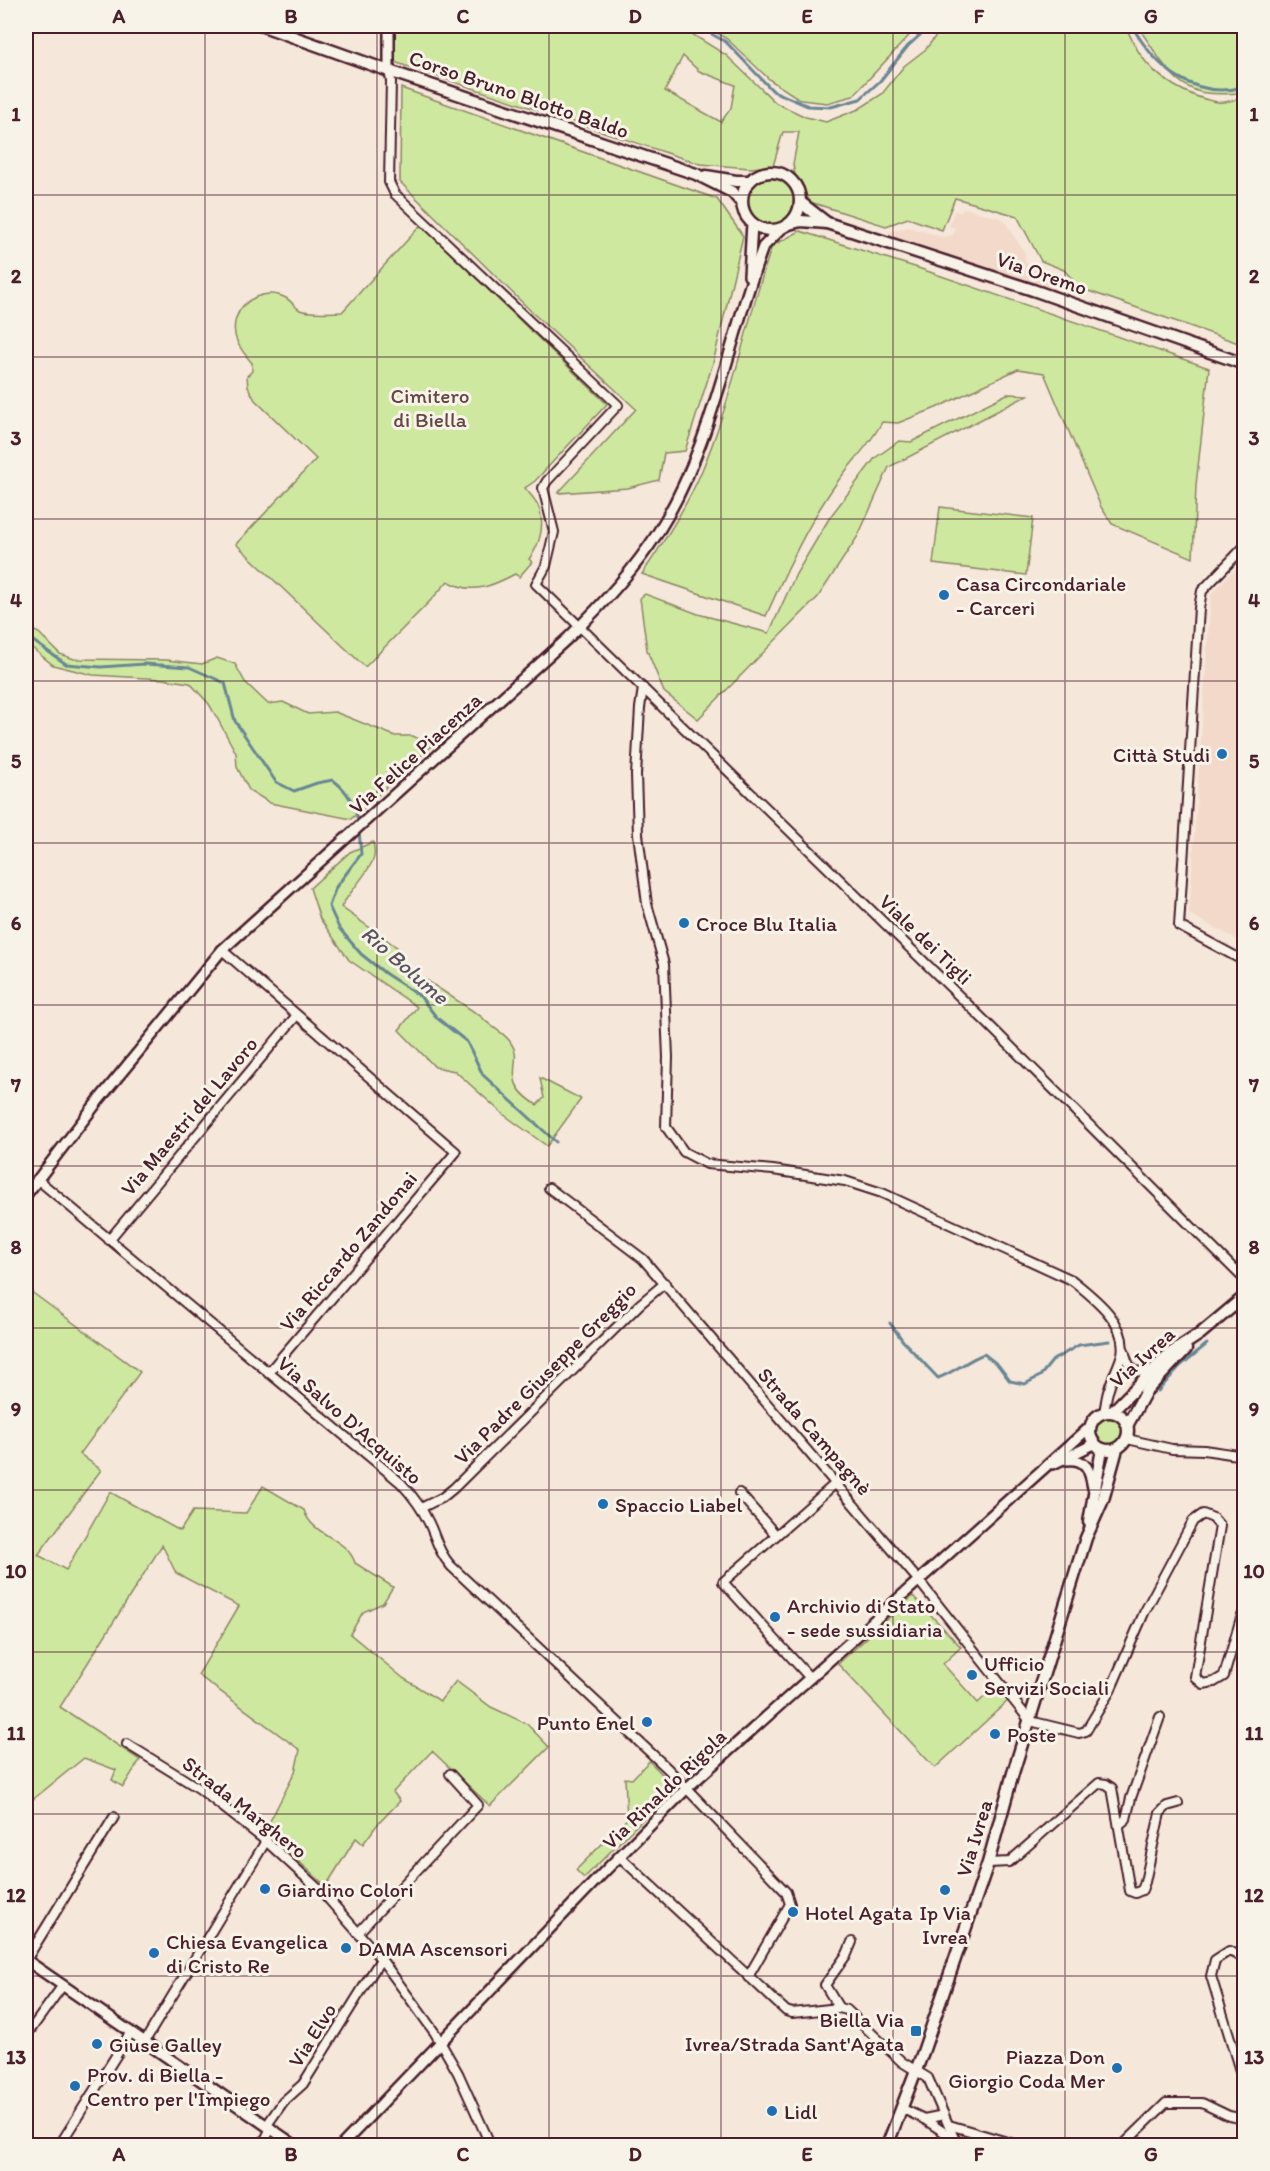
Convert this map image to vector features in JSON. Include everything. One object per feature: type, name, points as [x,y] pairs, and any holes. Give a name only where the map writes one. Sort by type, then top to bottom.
[{"type":"main road","name":"Corso Bruno Blotto Baldo","points":[[263,26],[696,174],[732,192],[742,203]]},
{"type":"main road","points":[[766,172],[783,174],[796,185],[800,202],[799,210],[785,226],[766,230],[752,223],[742,203],[750,181],[766,172]]},
{"type":"main road","name":"Corso Bruno Blotto Baldo","points":[[696,174],[750,181]]},
{"type":"main road","name":"Via Oremo","points":[[800,202],[827,223]]},
{"type":"main road","name":"Via Oremo","points":[[785,226],[801,221],[827,223],[1044,294],[1245,364]]},
{"type":"main road","name":"Via Ivrea","points":[[1108,1412],[1168,1355],[1200,1334],[1245,1297]]},
{"type":"main road","name":"Via Ivrea","points":[[1128,1424],[1146,1391],[1200,1334]]},
{"type":"main road","points":[[1108,1412],[1119,1414],[1128,1424],[1127,1439],[1117,1449],[1098,1446],[1091,1438],[1090,1427],[1095,1417],[1108,1412]]},
{"type":"main road","name":"Via Ivrea","points":[[1086,1538],[1098,1446]]},
{"type":"main road","name":"Via Ivrea","points":[[887,2145],[988,1863],[1086,1538],[1103,1500],[1117,1449]]},
{"type":"street","points":[[389,26],[389,70]]},
{"type":"street","name":"Viale dei Tigli","points":[[389,70],[391,81],[389,182],[394,194],[618,405],[543,488],[554,532],[546,566],[536,584],[988,1024],[1245,1279]]},
{"type":"street","name":"Via Felice Piacenza","points":[[748,290],[752,223]]},
{"type":"street","name":"Via Felice Piacenza","points":[[26,1195],[222,950],[252,921],[367,822],[579,627],[620,586],[657,533],[682,487],[702,440],[763,247],[785,226]]},
{"type":"street","points":[[1245,547],[1202,591],[1179,926],[1245,961]]},
{"type":"street","points":[[643,687],[636,775],[638,834],[647,904],[664,964],[668,1057],[666,1127],[684,1152],[707,1164],[773,1170],[854,1184],[882,1193],[1072,1280],[1099,1302],[1113,1319],[1127,1364],[1133,1370],[1141,1373],[1153,1370]]},
{"type":"street","points":[[222,950],[297,1015]]},
{"type":"street","name":"Via Riccardo Zandonai","points":[[268,1373],[456,1152],[297,1015]]},
{"type":"street","name":"Via Maestri del Lavoro","points":[[109,1240],[297,1015]]},
{"type":"street","name":"Via Salvo D'Acquisto","points":[[37,1179],[391,1474],[422,1508],[439,1550],[451,1566],[687,1788],[766,1869],[789,1898],[790,1904],[748,1977]]},
{"type":"street","name":"Strada Campagnè","points":[[549,1188],[643,1259],[665,1283],[919,1581],[1030,1721]]},
{"type":"street","name":"Via Padre Giuseppe Greggio","points":[[422,1508],[443,1497],[454,1488],[640,1304],[665,1283]]},
{"type":"street","points":[[1108,1412],[1108,1390],[1122,1346]]},
{"type":"street","name":"Via Rinaldo Rigola","points":[[342,2145],[687,1788],[919,1581],[1030,1478],[1090,1427]]},
{"type":"street","points":[[1127,1439],[1172,1449],[1204,1450],[1245,1456]]},
{"type":"street","name":"Via Rinaldo Rigola","points":[[1030,1478],[1058,1461],[1098,1446]]},
{"type":"street","points":[[1058,1461],[1077,1459],[1083,1463],[1090,1472],[1094,1488]]},
{"type":"street","points":[[810,1678],[723,1582],[836,1483]]},
{"type":"street","points":[[739,1493],[776,1535]]},
{"type":"street","points":[[1030,1721],[1078,1733],[1086,1731],[1110,1691],[1144,1613],[1193,1521],[1203,1514],[1213,1518],[1220,1526],[1195,1677],[1203,1684],[1214,1682],[1224,1676],[1240,1618],[1245,1612]]},
{"type":"street","points":[[1119,1825],[1126,1819],[1160,1717]]},
{"type":"street","name":"Strada Marghero","points":[[127,1744],[200,1789],[266,1841],[325,1895],[381,1959],[420,2009],[458,2073],[491,2145]]},
{"type":"street","points":[[358,1933],[478,1805],[450,1774]]},
{"type":"street","points":[[988,1863],[1009,1862],[1099,1783],[1106,1784],[1112,1788],[1130,1891],[1135,1893],[1142,1890],[1145,1882],[1160,1813],[1167,1806],[1178,1803]]},
{"type":"street","points":[[114,1817],[26,1960],[297,2145]]},
{"type":"street","points":[[145,2042],[266,1841]]},
{"type":"street","points":[[619,1856],[780,2007],[792,2013],[839,2008],[847,2010],[902,2062],[927,2078],[954,2138]]},
{"type":"street","points":[[839,2008],[825,1985],[847,1954],[852,1942]]},
{"type":"street","points":[[1245,1958],[1229,1951],[1215,1960],[1211,1976],[1245,2084]]},
{"type":"street","name":"Via Elvo","points":[[262,2145],[269,2126],[283,2102],[303,2084],[381,1959]]},
{"type":"street","points":[[26,2036],[63,1985]]},
{"type":"street","points":[[59,2145],[131,2032]]},
{"type":"street","points":[[1122,2145],[1166,2103],[1202,2103],[1228,2116],[1245,2119]]},
{"type":"street","points":[[902,2108],[965,2145]]},
{"type":"street","points":[[924,2119],[944,2115]]},
{"type":"street","points":[[949,2125],[1021,2145]]},
{"type":"shaded area","points":[[964,208],[1003,219],[1025,253],[1025,261],[1032,268],[1056,276],[1056,292],[890,238],[889,232],[908,227],[943,237],[953,235],[955,228],[949,226],[954,211],[961,212]]},
{"type":"shaded area","name":"Città Studi","points":[[1244,559],[1244,943],[1189,914],[1211,595]]},
{"type":"green space","points":[[394,26],[679,26],[726,55],[776,103],[806,117],[826,122],[859,109],[882,94],[904,66],[926,49],[943,26],[1125,26],[1147,63],[1174,86],[1206,100],[1224,102],[1244,100],[1244,345],[1080,288],[1064,270],[1041,261],[1017,216],[955,198],[942,230],[908,218],[886,226],[810,202],[795,175],[793,164],[799,132],[783,132],[773,166],[750,168],[700,164],[394,62]],"holes":[[[683,56],[699,71],[735,85],[731,108],[721,122],[665,91]]]},
{"type":"green space","points":[[706,26],[918,26],[853,96],[827,103],[801,100],[770,80],[727,39]]},
{"type":"green space","points":[[1137,26],[1244,26],[1244,93],[1208,93],[1187,86],[1162,63]]},
{"type":"green space","points":[[401,88],[717,199],[743,236],[713,363],[685,451],[664,453],[659,480],[628,488],[558,493],[636,409],[536,316],[400,182]]},
{"type":"green space","points":[[776,178],[788,184],[793,192],[793,210],[788,218],[780,223],[766,224],[754,218],[749,210],[748,196],[754,184],[762,179]]},
{"type":"green space","name":"Cimitero di Biella","points":[[421,225],[607,404],[535,481],[525,488],[538,505],[542,521],[539,541],[529,559],[532,562],[519,577],[515,574],[491,585],[474,588],[466,588],[448,581],[365,667],[236,544],[316,459],[255,400],[248,387],[247,376],[252,371],[252,363],[238,343],[234,331],[236,318],[244,305],[264,295],[279,295],[304,311],[342,312]]},
{"type":"green space","points":[[800,231],[918,268],[1209,368],[1196,485],[1193,558],[1112,524],[1101,507],[1044,373],[1018,369],[936,408],[898,423],[882,422],[817,513],[766,616],[642,574],[666,538],[700,475],[730,391],[772,246]]},
{"type":"green space","points":[[1007,394],[1028,395],[889,467],[858,536],[818,597],[698,719],[664,692],[647,650],[640,598],[645,594],[698,614],[769,633],[796,574],[830,517],[875,458],[899,441],[911,442]]},
{"type":"green space","points":[[940,507],[1033,518],[1026,575],[933,564]]},
{"type":"green space","points":[[26,627],[39,633],[60,654],[74,659],[166,660],[202,664],[217,658],[235,664],[245,682],[268,704],[283,702],[308,714],[335,712],[395,736],[413,736],[432,746],[351,819],[270,803],[249,790],[237,767],[236,753],[216,716],[209,704],[190,683],[93,675],[53,665],[26,643]]},
{"type":"green space","points":[[373,842],[373,861],[341,907],[398,948],[393,958],[482,1017],[508,1039],[515,1052],[516,1084],[530,1100],[537,1105],[544,1098],[540,1078],[581,1099],[547,1146],[503,1114],[455,1071],[435,1067],[399,1030],[417,1007],[349,960],[320,919],[310,888],[350,852]]},
{"type":"green space","points":[[26,1288],[140,1372],[80,1454],[101,1470],[38,1555],[66,1570],[110,1492],[180,1531],[193,1511],[246,1513],[263,1486],[304,1510],[314,1526],[345,1548],[355,1563],[393,1587],[383,1603],[363,1612],[350,1634],[403,1678],[440,1701],[456,1681],[491,1707],[527,1724],[549,1747],[490,1806],[432,1751],[393,1792],[400,1801],[363,1844],[356,1838],[326,1886],[265,1831],[295,1772],[300,1750],[198,1675],[239,1606],[176,1573],[162,1545],[60,1707],[140,1760],[123,1787],[112,1780],[116,1770],[84,1758],[26,1805]]},
{"type":"green space","points":[[1110,1417],[1120,1421],[1124,1431],[1120,1441],[1110,1445],[1100,1441],[1096,1431],[1100,1421]]},
{"type":"green space","points":[[913,1596],[961,1647],[943,1664],[978,1703],[997,1685],[1010,1699],[935,1768],[838,1664]]},
{"type":"green space","points":[[649,1761],[666,1778],[670,1785],[668,1794],[584,1878],[576,1870],[627,1819],[625,1778],[632,1779]]},
{"type":"waterway","points":[[697,26],[726,42],[773,91],[808,106],[831,107],[860,99],[880,81],[908,46],[930,26]]},
{"type":"waterway","points":[[1132,26],[1152,55],[1178,77],[1208,89],[1226,90],[1244,87]]},
{"type":"waterway","name":"Rio Bolume","points":[[26,636],[66,664],[101,667],[145,664],[189,667],[225,683],[235,721],[276,782],[294,791],[333,780],[350,799],[356,811],[358,824]]},
{"type":"waterway","name":"Rio Bolume","points":[[359,830],[361,854],[336,887],[329,906],[339,928],[361,954],[420,996],[437,1018],[467,1042],[483,1075],[556,1142]]},
{"type":"waterway","name":"Rio Bolume","points":[[1239,1316],[1244,1312]]},
{"type":"waterway","name":"Rio Bolume","points":[[890,1323],[903,1341],[938,1378],[984,1354],[998,1365],[1010,1381],[1025,1384],[1040,1376],[1053,1360],[1079,1345],[1109,1341]]},
{"type":"waterway","name":"Rio Bolume","points":[[1158,1391],[1180,1366],[1207,1344]]},
{"type":"place","name":"Casa Circondariale - Carceri","points":[[944,595]]},
{"type":"place","name":"Città Studi","points":[[1222,754]]},
{"type":"place","name":"Croce Blu Italia","points":[[684,923]]},
{"type":"place","name":"Spaccio Liabel","points":[[603,1504]]},
{"type":"place","name":"Archivio di Stato - sede sussidiaria","points":[[775,1617]]},
{"type":"place","name":"Ufficio Servizi Sociali","points":[[972,1675]]},
{"type":"place","name":"Punto Enel","points":[[647,1722]]},
{"type":"place","name":"Poste","points":[[995,1734]]},
{"type":"place","name":"Giardino Colori","points":[[265,1889]]},
{"type":"place","name":"Ip Via Ivrea","points":[[945,1890]]},
{"type":"place","name":"Hotel Agata","points":[[793,1912]]},
{"type":"place","name":"DAMA Ascensori","points":[[346,1948]]},
{"type":"place","name":"Chiesa Evangelica di Cristo Re","points":[[154,1953]]},
{"type":"place","name":"Biella Via Ivrea/Strada Sant'Agata","points":[[916,2031]]},
{"type":"place","name":"Giuse Galley","points":[[97,2044]]},
{"type":"place","name":"Piazza Don Giorgio Coda Mer","points":[[1117,2068]]},
{"type":"place","name":"Prov. di Biella - Centro per l'Impiego","points":[[75,2086]]},
{"type":"place","name":"Lidl","points":[[772,2111]]}]
